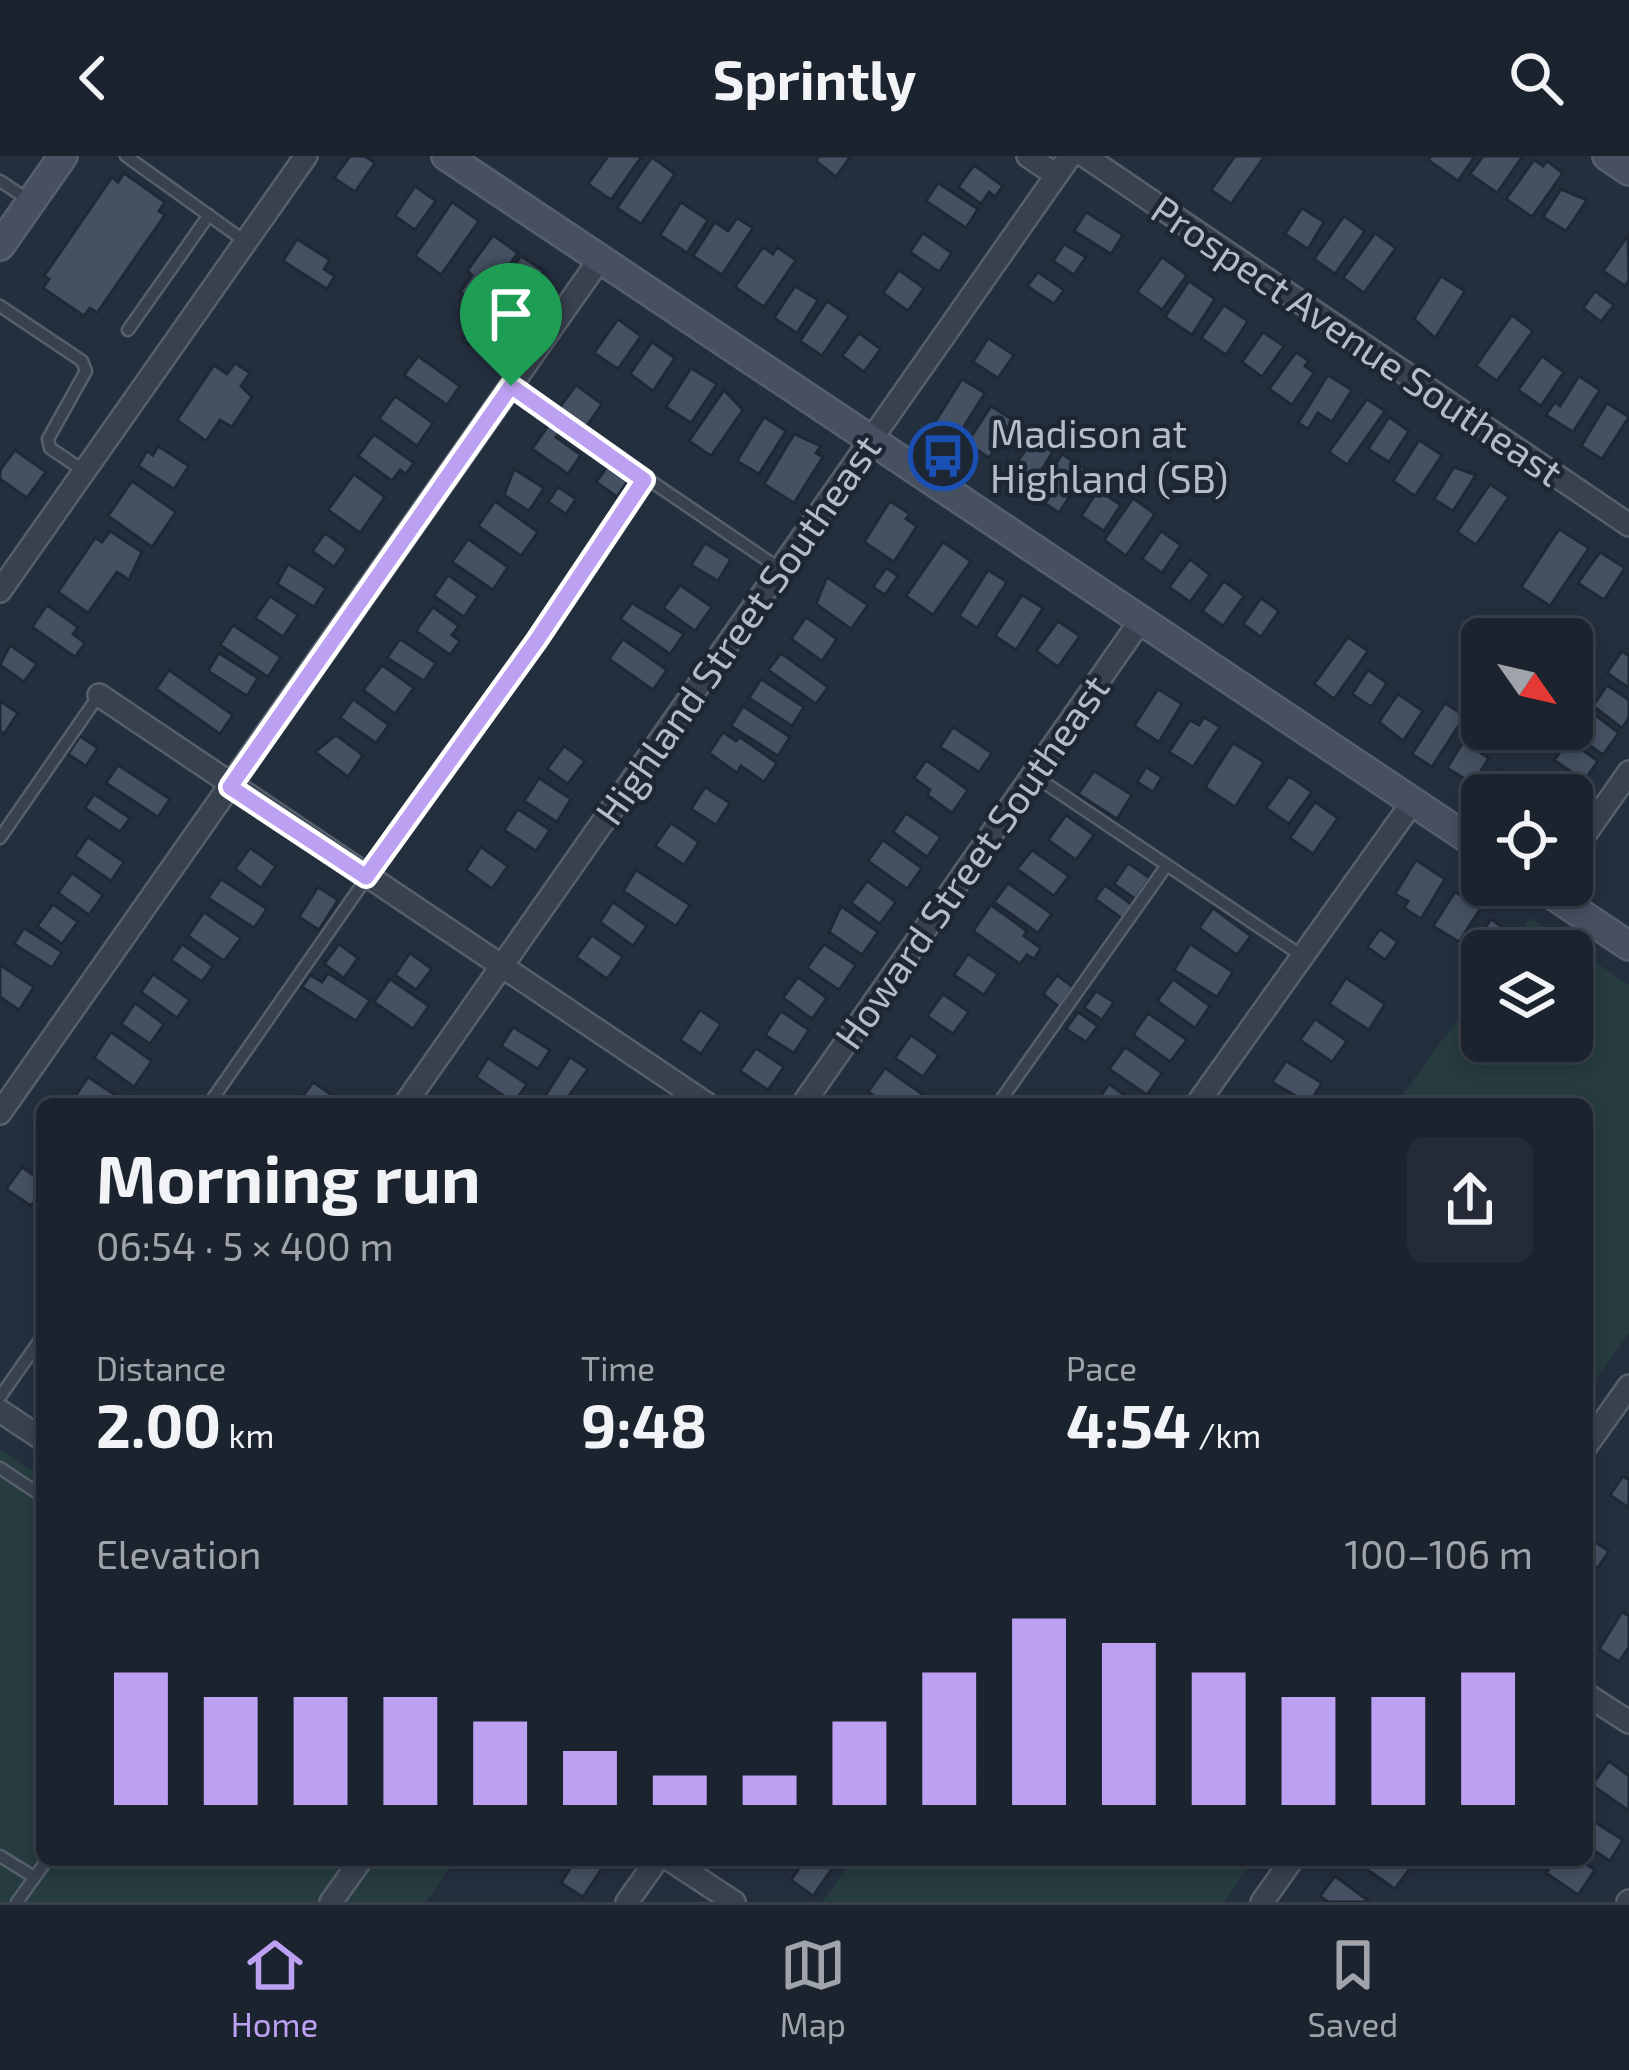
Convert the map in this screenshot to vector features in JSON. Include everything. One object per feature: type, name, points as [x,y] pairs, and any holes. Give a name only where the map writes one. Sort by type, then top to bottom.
[{"type":"street","points":[[0,246],[63,156]]},
{"type":"street","points":[[0,591],[306,156]]},
{"type":"street","points":[[446,156],[1461,834]]},
{"type":"street","points":[[1028,156],[1063,165]]},
{"type":"street","name":"Prospect Avenue Southeast","points":[[1085,156],[1629,525]]},
{"type":"street","points":[[1607,156],[1629,171]]},
{"type":"street","name":"Highland Street Southeast","points":[[409,1098],[1063,165]]},
{"type":"street","points":[[0,1113],[600,259]]},
{"type":"street","name":"Howard Street Southeast","points":[[806,1098],[1141,620]]},
{"type":"street","points":[[99,695],[698,1098]]},
{"type":"street","points":[[1593,823],[1629,772]]},
{"type":"street","points":[[1201,1098],[1412,803]]},
{"type":"street","points":[[1571,906],[1629,946]]},
{"type":"street","points":[[1593,1437],[1629,1386]]},
{"type":"street","points":[[0,1411],[36,1435]]},
{"type":"street","points":[[1593,1699],[1629,1722]]},
{"type":"street","points":[[331,1902],[357,1866]]},
{"type":"street","points":[[628,1902],[654,1866]]},
{"type":"street","points":[[679,1866],[734,1902]]},
{"type":"street","points":[[1262,1902],[1288,1866]]},
{"type":"lane","points":[[126,156],[246,242]]},
{"type":"lane","points":[[0,181],[31,202]]},
{"type":"lane","points":[[128,329],[208,215]]},
{"type":"lane","points":[[0,306],[82,361],[86,371],[82,382],[48,440],[50,448],[84,471]]},
{"type":"lane","points":[[511,386],[780,569]]},
{"type":"lane","points":[[213,1098],[537,640],[644,480]]},
{"type":"lane","points":[[0,838],[99,695]]},
{"type":"lane","points":[[1034,775],[1303,956]]},
{"type":"lane","points":[[1002,1098],[1167,865]]},
{"type":"lane","points":[[0,1397],[36,1346]]},
{"type":"lane","points":[[0,1468],[36,1492]]},
{"type":"lane","points":[[0,1856],[34,1877]]},
{"type":"lane","points":[[17,1902],[42,1866]]},
{"type":"green space","points":[[1530,918],[1548,930],[1521,930]]},
{"type":"green space","points":[[1593,961],[1629,985],[1629,1333],[1593,1384],[1593,1098],[1400,1098],[1461,1014],[1461,1062],[1593,1062]]},
{"type":"green space","points":[[0,1449],[36,1473],[36,1866],[452,1866],[426,1902],[0,1902]]},
{"type":"green space","points":[[849,1866],[1250,1866],[1224,1902],[822,1902]]},
{"type":"building","points":[[350,156],[365,156],[375,163],[355,192],[334,178]]},
{"type":"building","points":[[608,156],[642,156],[611,200],[588,184]]},
{"type":"building","points":[[819,156],[850,157],[836,177],[816,161]]},
{"type":"building","points":[[1235,156],[1265,156],[1231,204],[1211,190]]},
{"type":"building","points":[[1431,156],[1475,156],[1458,181],[1428,160]]},
{"type":"building","points":[[1483,156],[1523,156],[1497,193],[1470,174]]},
{"type":"building","points":[[652,157],[675,174],[641,224],[617,208]]},
{"type":"building","points":[[1534,160],[1543,166],[1547,161],[1563,173],[1532,217],[1506,199]]},
{"type":"building","points":[[974,165],[1003,186],[995,197],[989,192],[981,204],[958,187]]},
{"type":"building","points":[[124,173],[165,202],[159,211],[165,215],[97,313],[90,308],[84,316],[43,288],[49,279],[44,276],[112,177],[118,182]]},
{"type":"building","points":[[938,183],[978,209],[966,228],[926,201]]},
{"type":"building","points":[[415,186],[436,201],[415,230],[395,216]]},
{"type":"building","points":[[1561,189],[1587,200],[1566,231],[1543,217]]},
{"type":"building","points":[[452,202],[479,221],[441,275],[415,256]]},
{"type":"building","points":[[681,202],[708,220],[687,253],[660,235]]},
{"type":"building","points":[[1302,208],[1324,222],[1308,249],[1285,234]]},
{"type":"building","points":[[1086,212],[1123,235],[1111,254],[1074,231]]},
{"type":"building","points":[[1344,216],[1365,231],[1335,274],[1314,259]]},
{"type":"building","points":[[737,218],[753,228],[722,275],[693,256],[715,222],[728,231]]},
{"type":"building","points":[[923,233],[952,253],[939,272],[910,252]]},
{"type":"building","points":[[1375,233],[1396,248],[1364,293],[1343,278]]},
{"type":"building","points":[[493,235],[518,253],[480,306],[460,292],[472,275],[467,271]]},
{"type":"building","points":[[1628,235],[1629,281],[1625,286],[1603,271]]},
{"type":"building","points":[[297,239],[330,260],[324,269],[335,276],[327,289],[283,261]]},
{"type":"building","points":[[1064,244],[1086,257],[1074,275],[1053,261]]},
{"type":"building","points":[[763,247],[773,254],[777,247],[796,260],[764,307],[735,287]]},
{"type":"building","points":[[521,256],[544,271],[519,305],[497,290]]},
{"type":"building","points":[[1162,257],[1187,275],[1162,310],[1137,292]]},
{"type":"building","points":[[899,270],[924,288],[908,311],[883,293]]},
{"type":"building","points":[[1038,272],[1064,290],[1054,304],[1027,286]]},
{"type":"building","points":[[1441,276],[1465,291],[1435,338],[1414,319]]},
{"type":"building","points":[[1189,281],[1215,299],[1192,335],[1165,317]]},
{"type":"building","points":[[795,286],[818,300],[797,333],[774,318]]},
{"type":"building","points":[[1595,291],[1614,305],[1601,322],[1583,308]]},
{"type":"building","points":[[827,301],[849,316],[822,356],[800,341]]},
{"type":"building","points":[[1224,305],[1248,321],[1226,355],[1201,338]]},
{"type":"building","points":[[1512,315],[1533,331],[1497,381],[1476,366]]},
{"type":"building","points":[[618,319],[641,336],[618,369],[594,353]]},
{"type":"building","points":[[475,322],[494,335],[481,353],[463,340]]},
{"type":"building","points":[[1263,332],[1284,346],[1262,377],[1242,362]]},
{"type":"building","points":[[859,333],[881,349],[864,372],[842,356]]},
{"type":"building","points":[[988,338],[1014,355],[998,378],[973,362]]},
{"type":"building","points":[[652,342],[675,358],[653,391],[630,374]]},
{"type":"building","points":[[1296,352],[1309,361],[1305,366],[1314,373],[1292,405],[1269,389]]},
{"type":"building","points":[[418,356],[460,386],[447,405],[404,375]]},
{"type":"building","points":[[1542,356],[1564,372],[1541,406],[1518,390]]},
{"type":"building","points":[[235,363],[250,373],[241,386],[252,397],[232,427],[220,420],[206,441],[177,420],[214,365],[227,374]]},
{"type":"building","points":[[691,368],[717,384],[691,423],[666,407]]},
{"type":"building","points":[[1328,375],[1352,390],[1332,422],[1318,413],[1308,429],[1298,423]]},
{"type":"building","points":[[1579,376],[1600,390],[1573,432],[1546,415],[1555,402],[1560,406]]},
{"type":"building","points":[[962,379],[985,393],[958,436],[935,422]]},
{"type":"building","points":[[576,385],[602,404],[586,427],[559,408]]},
{"type":"building","points":[[724,390],[743,410],[711,456],[689,441]]},
{"type":"building","points":[[395,396],[433,423],[417,446],[379,419]]},
{"type":"building","points":[[1367,399],[1385,411],[1347,465],[1329,452]]},
{"type":"building","points":[[1607,403],[1629,417],[1602,459],[1581,446]]},
{"type":"building","points":[[991,406],[1013,420],[989,458],[967,443]]},
{"type":"building","points":[[764,417],[786,431],[759,474],[737,461]]},
{"type":"building","points":[[1389,417],[1409,431],[1389,462],[1368,449]]},
{"type":"building","points":[[550,423],[561,431],[556,437],[581,455],[568,474],[532,449]]},
{"type":"building","points":[[1039,431],[1058,443],[1029,491],[1007,476]]},
{"type":"building","points":[[374,434],[414,463],[406,474],[400,470],[392,481],[358,456]]},
{"type":"building","points":[[794,434],[821,446],[816,453],[823,457],[794,503],[764,484]]},
{"type":"building","points":[[1419,440],[1442,455],[1415,496],[1393,481]]},
{"type":"building","points":[[158,446],[189,466],[174,489],[138,466],[147,451],[153,455]]},
{"type":"building","points":[[15,450],[46,472],[27,498],[0,479],[0,470]]},
{"type":"building","points":[[1062,454],[1087,470],[1059,513],[1035,497]]},
{"type":"building","points":[[609,464],[629,479],[617,497],[596,482]]},
{"type":"building","points":[[1454,467],[1476,475],[1453,511],[1434,499]]},
{"type":"building","points":[[514,469],[544,488],[529,511],[504,495]]},
{"type":"building","points":[[354,474],[385,497],[360,533],[328,510]]},
{"type":"building","points":[[132,481],[176,512],[152,547],[108,516]]},
{"type":"building","points":[[1490,484],[1509,497],[1476,545],[1457,532]]},
{"type":"building","points":[[558,487],[576,499],[566,514],[548,502]]},
{"type":"building","points":[[1098,490],[1121,505],[1104,531],[1081,516]]},
{"type":"building","points":[[1133,498],[1155,514],[1126,556],[1104,540]]},
{"type":"building","points":[[495,501],[538,532],[521,556],[478,526]]},
{"type":"building","points":[[890,501],[910,514],[906,519],[917,526],[894,562],[864,542]]},
{"type":"building","points":[[1559,529],[1589,548],[1550,606],[1521,587]]},
{"type":"building","points":[[110,531],[142,552],[129,580],[117,572],[88,613],[58,592],[95,538],[102,542]]},
{"type":"building","points":[[1161,531],[1181,545],[1162,573],[1142,559]]},
{"type":"building","points":[[325,533],[347,549],[334,567],[312,551]]},
{"type":"building","points":[[468,539],[508,567],[493,590],[452,562]]},
{"type":"building","points":[[943,542],[971,561],[933,615],[906,596]]},
{"type":"building","points":[[705,543],[731,559],[718,581],[691,565]]},
{"type":"building","points":[[1600,552],[1625,568],[1604,600],[1578,583]]},
{"type":"building","points":[[1190,559],[1210,575],[1190,602],[1169,587]]},
{"type":"building","points":[[288,564],[326,588],[314,607],[277,584]]},
{"type":"building","points":[[886,568],[898,576],[885,595],[873,587]]},
{"type":"building","points":[[988,570],[1007,582],[977,628],[959,616]]},
{"type":"building","points":[[448,575],[478,596],[464,617],[434,596]]},
{"type":"building","points":[[827,577],[868,605],[851,629],[816,604]]},
{"type":"building","points":[[1224,581],[1244,596],[1223,626],[1202,611]]},
{"type":"building","points":[[680,585],[712,607],[695,631],[663,608]]},
{"type":"building","points":[[1022,595],[1043,608],[1016,650],[995,636]]},
{"type":"building","points":[[270,596],[298,615],[283,637],[255,618]]},
{"type":"building","points":[[1261,598],[1279,611],[1261,637],[1243,624]]},
{"type":"building","points":[[632,603],[684,634],[670,654],[620,619]]},
{"type":"building","points":[[47,605],[78,627],[73,634],[85,643],[75,657],[32,627]]},
{"type":"building","points":[[433,607],[459,626],[452,635],[460,641],[450,655],[416,631]]},
{"type":"building","points":[[806,617],[837,639],[822,661],[791,639]]},
{"type":"building","points":[[1058,621],[1080,636],[1058,667],[1036,651]]},
{"type":"building","points":[[233,625],[281,657],[268,677],[220,645]]},
{"type":"building","points":[[1348,637],[1368,651],[1334,699],[1314,684]]},
{"type":"building","points":[[400,639],[436,663],[424,681],[387,658]]},
{"type":"building","points":[[623,639],[667,670],[653,690],[609,659]]},
{"type":"building","points":[[10,645],[37,664],[24,682],[0,665]]},
{"type":"building","points":[[1622,651],[1629,656],[1629,688],[1607,673]]},
{"type":"building","points":[[219,653],[258,678],[247,696],[208,671]]},
{"type":"building","points":[[781,653],[828,687],[816,704],[768,670]]},
{"type":"building","points":[[382,665],[414,688],[395,714],[363,690]]},
{"type":"building","points":[[169,670],[233,715],[220,734],[156,689]]},
{"type":"building","points":[[1368,670],[1387,683],[1371,707],[1352,694]]},
{"type":"building","points":[[761,679],[804,707],[792,726],[749,698]]},
{"type":"building","points":[[1607,685],[1629,700],[1629,718],[1622,728],[1593,706]]},
{"type":"building","points":[[1158,689],[1182,704],[1159,742],[1134,726]]},
{"type":"building","points":[[1398,694],[1423,711],[1403,741],[1379,722]]},
{"type":"building","points":[[353,699],[389,725],[376,743],[340,718]]},
{"type":"building","points":[[0,701],[18,713],[4,734],[0,731]]},
{"type":"building","points":[[1445,703],[1461,713],[1461,722],[1432,767],[1412,754]]},
{"type":"building","points":[[743,706],[790,737],[778,756],[731,726]]},
{"type":"building","points":[[1593,713],[1619,733],[1603,755],[1593,748]]},
{"type":"building","points":[[1204,717],[1220,727],[1193,767],[1169,752],[1190,720],[1199,725]]},
{"type":"building","points":[[953,727],[992,753],[979,772],[940,747]]},
{"type":"building","points":[[723,732],[736,741],[740,737],[777,763],[764,782],[741,766],[737,773],[709,753]]},
{"type":"building","points":[[336,735],[363,755],[348,777],[315,752]]},
{"type":"building","points":[[80,736],[98,748],[86,766],[68,754]]},
{"type":"building","points":[[1233,743],[1264,762],[1235,807],[1205,787]]},
{"type":"building","points":[[1461,745],[1461,750],[1476,750],[1489,758],[1479,774],[1461,777],[1447,768]]},
{"type":"building","points":[[564,746],[585,761],[568,784],[547,769]]},
{"type":"building","points":[[1562,750],[1583,750],[1598,761],[1589,774],[1574,774],[1554,760]]},
{"type":"building","points":[[926,760],[968,790],[952,813],[927,795],[930,790],[914,778]]},
{"type":"building","points":[[118,765],[170,799],[158,817],[106,783]]},
{"type":"building","points":[[1146,767],[1162,777],[1153,792],[1137,782]]},
{"type":"building","points":[[1094,771],[1132,795],[1117,819],[1078,794]]},
{"type":"building","points":[[1289,776],[1312,792],[1289,824],[1266,808]]},
{"type":"building","points":[[539,778],[571,799],[557,822],[524,801]]},
{"type":"building","points":[[705,787],[730,803],[716,825],[691,809]]},
{"type":"building","points":[[94,794],[130,818],[120,832],[85,808]]},
{"type":"building","points":[[1315,802],[1338,818],[1313,854],[1290,838]]},
{"type":"building","points":[[518,809],[550,830],[536,851],[504,830]]},
{"type":"building","points":[[906,813],[941,837],[927,857],[893,832]]},
{"type":"building","points":[[1066,815],[1094,835],[1076,860],[1048,840]]},
{"type":"building","points":[[671,823],[699,842],[684,865],[655,846]]},
{"type":"building","points":[[88,837],[124,862],[111,881],[75,856]]},
{"type":"building","points":[[883,840],[922,868],[907,889],[868,861]]},
{"type":"building","points":[[481,847],[508,866],[492,889],[466,870]]},
{"type":"building","points":[[250,848],[276,866],[261,888],[235,869]]},
{"type":"building","points":[[1032,850],[1069,876],[1054,896],[1017,869]]},
{"type":"building","points":[[1416,860],[1445,879],[1421,919],[1404,908],[1408,901],[1395,894]]},
{"type":"building","points":[[1128,863],[1150,878],[1135,899],[1114,884]]},
{"type":"building","points":[[636,870],[690,905],[676,926],[623,891]]},
{"type":"building","points":[[72,873],[103,895],[89,915],[58,893]]},
{"type":"building","points":[[221,879],[267,909],[254,928],[208,898]]},
{"type":"building","points":[[867,881],[896,902],[880,924],[851,903]]},
{"type":"building","points":[[1008,883],[1052,914],[1038,933],[994,902]]},
{"type":"building","points":[[1105,885],[1134,906],[1124,920],[1095,899]]},
{"type":"building","points":[[318,887],[338,900],[319,930],[299,917]]},
{"type":"building","points":[[1455,892],[1461,896],[1461,906],[1481,908],[1467,930],[1461,930],[1459,942],[1433,926]]},
{"type":"building","points":[[613,902],[647,926],[633,946],[600,922]]},
{"type":"building","points":[[53,904],[78,922],[62,944],[37,926]]},
{"type":"building","points":[[991,905],[1027,931],[1024,936],[1041,948],[1034,959],[1027,955],[1020,964],[973,931]]},
{"type":"building","points":[[841,906],[878,932],[862,955],[829,932]]},
{"type":"building","points":[[1213,908],[1251,936],[1237,955],[1199,928]]},
{"type":"building","points":[[204,912],[241,938],[224,961],[188,936]]},
{"type":"building","points":[[1491,919],[1506,930],[1483,930]]},
{"type":"building","points":[[24,928],[62,952],[52,968],[14,944]]},
{"type":"building","points":[[1380,929],[1398,942],[1385,960],[1367,947]]},
{"type":"building","points":[[592,935],[623,957],[607,979],[576,957]]},
{"type":"building","points":[[182,944],[213,966],[202,982],[171,960]]},
{"type":"building","points":[[339,944],[358,958],[344,978],[324,964]]},
{"type":"building","points":[[824,944],[856,965],[839,990],[807,968]]},
{"type":"building","points":[[1190,944],[1233,972],[1217,997],[1174,970]]},
{"type":"building","points":[[410,953],[432,969],[416,990],[395,975]]},
{"type":"building","points":[[968,954],[998,974],[984,995],[954,975]]},
{"type":"building","points":[[0,965],[34,987],[19,1010],[0,997]]},
{"type":"building","points":[[328,973],[370,1000],[356,1021],[302,987],[310,975],[322,982]]},
{"type":"building","points":[[153,974],[190,1000],[177,1018],[141,992]]},
{"type":"building","points":[[1057,975],[1073,987],[1059,1007],[1043,994]]},
{"type":"building","points":[[798,977],[827,998],[812,1019],[783,998]]},
{"type":"building","points":[[1346,978],[1385,1004],[1369,1030],[1329,1004]]},
{"type":"building","points":[[390,979],[429,1006],[413,1029],[374,1002]]},
{"type":"building","points":[[1173,979],[1210,1006],[1195,1028],[1157,1001]]},
{"type":"building","points":[[1096,991],[1114,1002],[1102,1020],[1084,1008]]},
{"type":"building","points":[[943,994],[969,1012],[953,1034],[927,1016]]},
{"type":"building","points":[[135,1003],[164,1024],[150,1044],[121,1024]]},
{"type":"building","points":[[700,1010],[721,1024],[701,1054],[680,1040]]},
{"type":"building","points":[[781,1011],[809,1030],[794,1053],[765,1035]]},
{"type":"building","points":[[1078,1012],[1098,1026],[1086,1042],[1066,1029]]},
{"type":"building","points":[[1148,1013],[1187,1040],[1170,1062],[1133,1035]]},
{"type":"building","points":[[1315,1019],[1347,1041],[1332,1062],[1300,1040]]},
{"type":"building","points":[[513,1027],[550,1050],[538,1069],[501,1046]]},
{"type":"building","points":[[111,1032],[152,1061],[134,1087],[94,1058]]},
{"type":"building","points":[[911,1035],[939,1055],[923,1077],[895,1058]]},
{"type":"building","points":[[1125,1047],[1162,1073],[1147,1095],[1109,1069]]},
{"type":"building","points":[[756,1048],[784,1067],[768,1090],[740,1071]]},
{"type":"building","points":[[570,1057],[588,1069],[567,1098],[544,1098]]},
{"type":"building","points":[[488,1058],[527,1084],[517,1098],[507,1098],[476,1077]]},
{"type":"building","points":[[1286,1061],[1322,1083],[1313,1098],[1299,1098],[1272,1082]]},
{"type":"building","points":[[885,1068],[925,1096],[877,1098],[868,1092]]},
{"type":"building","points":[[88,1077],[120,1098],[80,1098],[76,1095]]},
{"type":"building","points":[[313,1082],[336,1098],[301,1098]]},
{"type":"building","points":[[1109,1084],[1129,1098],[1099,1098]]},
{"type":"building","points":[[22,1167],[36,1177],[36,1199],[31,1206],[6,1189]]},
{"type":"building","points":[[1623,1476],[1629,1480],[1629,1508],[1610,1495]]},
{"type":"building","points":[[1593,1541],[1609,1551],[1598,1568],[1593,1565]]},
{"type":"building","points":[[1622,1612],[1629,1616],[1629,1647],[1619,1662],[1599,1649]]},
{"type":"building","points":[[1609,1761],[1629,1776],[1629,1811],[1593,1786]]},
{"type":"building","points":[[1593,1821],[1623,1840],[1610,1861],[1593,1850]]},
{"type":"building","points":[[571,1866],[604,1866],[583,1897],[561,1883]]},
{"type":"building","points":[[801,1866],[834,1866],[813,1896],[791,1880]]},
{"type":"building","points":[[1362,1866],[1412,1866],[1395,1889]]},
{"type":"building","points":[[1551,1866],[1595,1870],[1578,1895],[1546,1873]]},
{"type":"building","points":[[1335,1876],[1370,1902],[1328,1902],[1320,1896]]},
{"type":"place","name":"Madison at Highland (SB)","points":[[943,456]]},
{"type":"route","points":[[511,386],[644,480],[537,640],[366,877],[230,787],[511,386]]}]
